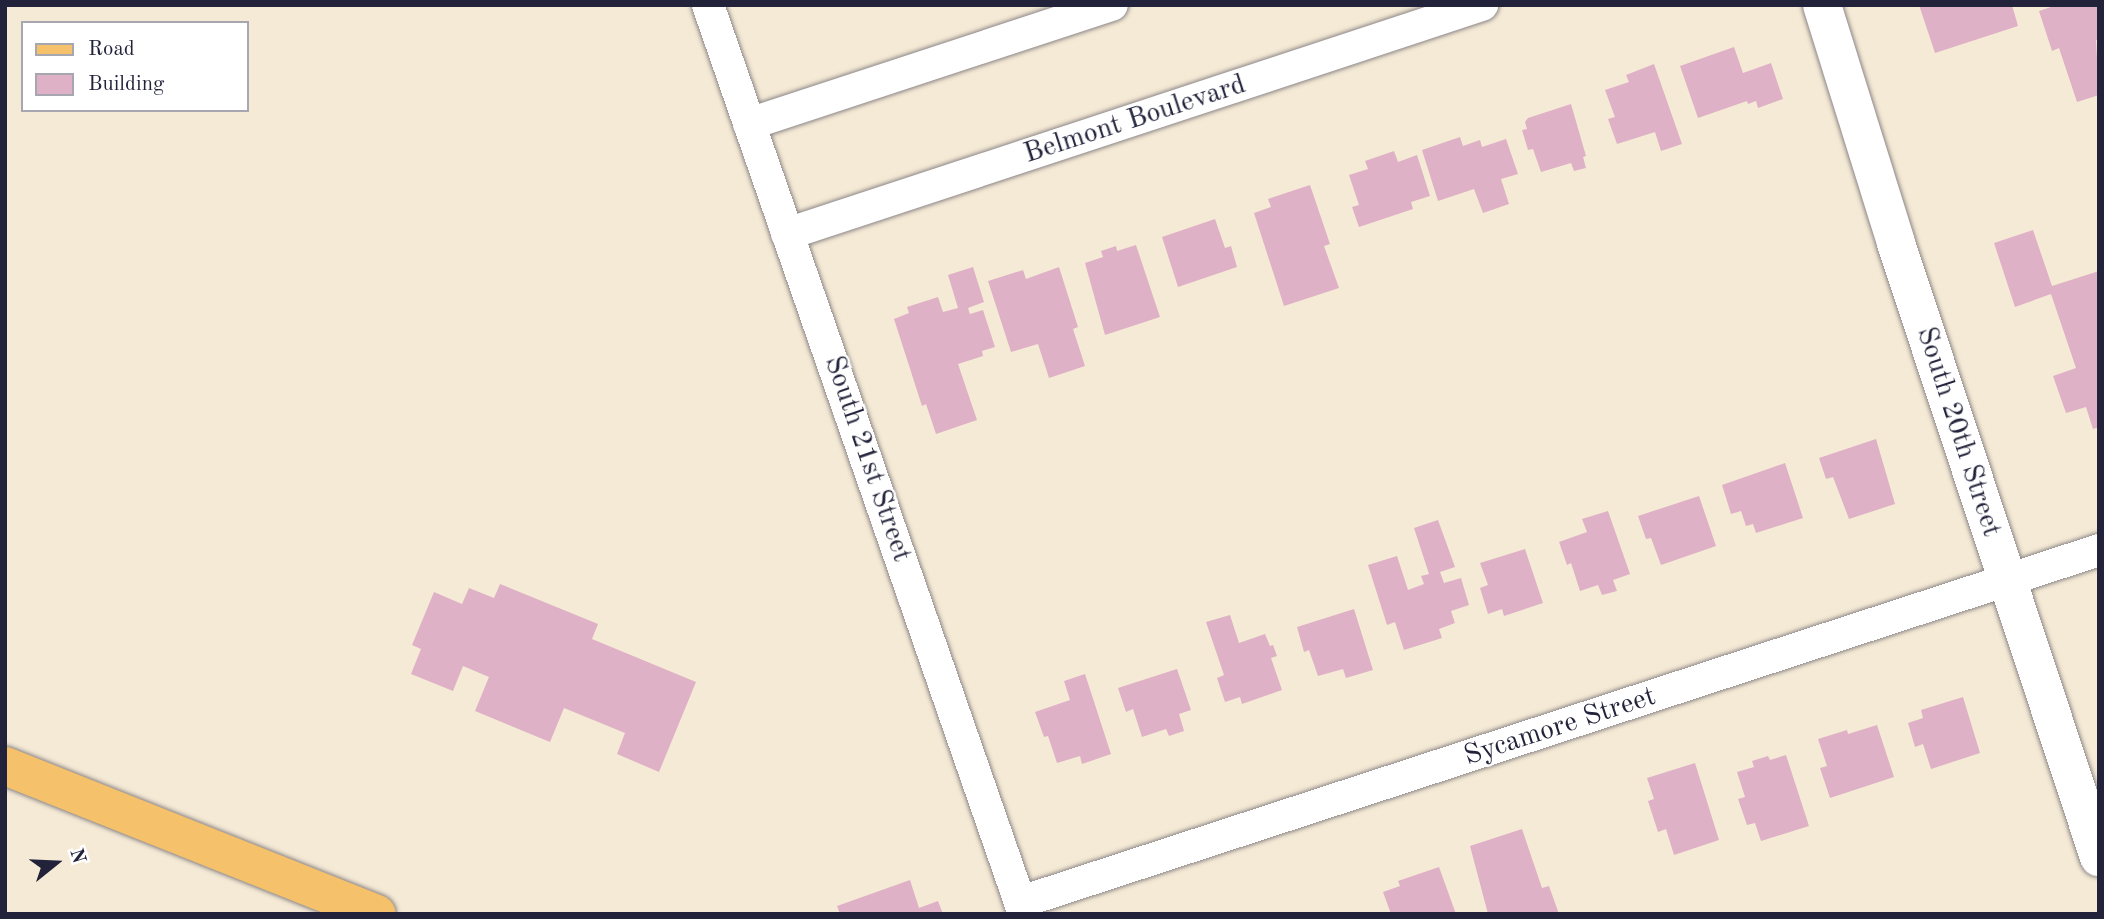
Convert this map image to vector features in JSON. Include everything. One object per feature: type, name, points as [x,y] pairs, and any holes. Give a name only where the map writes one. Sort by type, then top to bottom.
[{"type":"main road","points":[[5,766],[377,914]]},
{"type":"street","name":"South 21st Street","points":[[708,5],[1022,908]]},
{"type":"street","points":[[749,124],[1112,5]]},
{"type":"street","name":"Belmont Boulevard","points":[[787,234],[1482,5]]},
{"type":"street","name":"South 20th Street","points":[[1822,5],[1896,243],[2099,857]]},
{"type":"street","name":"Sycamore Street","points":[[1022,908],[2099,551]]},
{"type":"building","points":[[1919,5],[2012,5],[2018,26],[1935,53]]},
{"type":"building","points":[[2057,5],[2099,5],[2099,39],[2096,40],[2099,95],[2077,102],[2059,48],[2052,51],[2039,11]]},
{"type":"building","points":[[1734,47],[1743,73],[1771,63],[1783,99],[1758,108],[1756,101],[1748,104],[1747,101],[1698,118],[1680,66]]},
{"type":"building","points":[[1654,64],[1682,144],[1661,151],[1655,132],[1617,144],[1608,119],[1615,117],[1605,90],[1629,82],[1626,75]]},
{"type":"building","points":[[1571,104],[1586,156],[1583,157],[1586,168],[1574,171],[1571,163],[1541,172],[1533,149],[1528,150],[1522,130],[1527,129],[1525,122],[1528,118]]},
{"type":"building","points":[[1460,137],[1463,146],[1480,140],[1482,147],[1506,139],[1518,174],[1501,179],[1509,204],[1483,213],[1474,189],[1438,201],[1422,150]]},
{"type":"building","points":[[1394,151],[1398,162],[1417,155],[1430,196],[1411,202],[1413,209],[1359,227],[1352,207],[1359,205],[1349,175],[1368,169],[1365,161]]},
{"type":"building","points":[[1310,185],[1330,244],[1324,246],[1339,288],[1284,306],[1254,213],[1271,207],[1268,199]]},
{"type":"building","points":[[1215,219],[1225,248],[1231,246],[1237,267],[1178,287],[1162,237]]},
{"type":"building","points":[[2033,230],[2052,286],[2099,271],[2099,427],[2093,429],[2086,407],[2066,413],[2053,376],[2076,368],[2051,294],[2015,307],[1994,243]]},
{"type":"building","points":[[1136,245],[1160,317],[1105,335],[1085,263],[1103,257],[1101,251],[1116,246],[1117,251]]},
{"type":"building","points":[[973,267],[984,302],[968,308],[970,314],[983,310],[995,347],[982,351],[983,356],[958,364],[977,420],[936,434],[926,404],[922,406],[894,319],[909,313],[907,307],[938,297],[943,312],[958,308],[948,275]]},
{"type":"building","points":[[1059,267],[1078,327],[1073,329],[1085,366],[1049,378],[1038,344],[1011,352],[988,281],[1023,270],[1026,279]]},
{"type":"building","points":[[1876,439],[1895,504],[1849,519],[1833,477],[1826,479],[1819,458]]},
{"type":"building","points":[[1785,463],[1803,518],[1756,533],[1753,524],[1746,526],[1741,511],[1731,514],[1722,485]]},
{"type":"building","points":[[1699,496],[1716,546],[1661,565],[1651,538],[1646,539],[1638,516]]},
{"type":"building","points":[[1608,511],[1630,574],[1613,580],[1617,591],[1602,595],[1598,585],[1580,591],[1571,563],[1567,565],[1559,542],[1587,532],[1582,519]]},
{"type":"building","points":[[1438,520],[1455,567],[1440,572],[1444,583],[1461,578],[1469,605],[1451,611],[1455,623],[1439,629],[1442,638],[1404,650],[1395,622],[1387,625],[1368,565],[1397,556],[1408,590],[1424,584],[1421,576],[1429,574],[1414,528]]},
{"type":"building","points":[[1525,549],[1543,603],[1504,616],[1502,609],[1488,614],[1480,588],[1488,585],[1480,563]]},
{"type":"building","points":[[500,584],[598,624],[592,639],[696,682],[659,772],[617,754],[625,733],[564,708],[550,742],[475,711],[489,677],[463,666],[453,691],[411,674],[421,649],[412,645],[434,592],[462,604],[469,588],[494,598]]},
{"type":"building","points":[[1354,609],[1373,670],[1346,678],[1343,669],[1318,676],[1309,650],[1304,652],[1297,627]]},
{"type":"building","points":[[1230,615],[1239,643],[1265,634],[1270,646],[1273,645],[1277,656],[1271,658],[1282,690],[1242,704],[1240,697],[1225,702],[1217,678],[1224,675],[1206,622]]},
{"type":"building","points":[[1177,669],[1191,710],[1179,714],[1184,731],[1169,736],[1166,729],[1142,737],[1133,709],[1126,712],[1118,688]]},
{"type":"building","points":[[1085,674],[1111,754],[1082,764],[1080,756],[1057,763],[1048,736],[1044,737],[1035,712],[1070,700],[1064,681]]},
{"type":"building","points":[[1963,697],[1980,753],[1931,769],[1923,744],[1915,747],[1908,723],[1923,718],[1921,710]]},
{"type":"building","points":[[1877,725],[1894,777],[1830,798],[1820,768],[1827,766],[1818,739]]},
{"type":"building","points":[[1786,755],[1809,826],[1761,841],[1755,823],[1747,825],[1738,799],[1745,797],[1737,772],[1754,767],[1752,761],[1768,756],[1770,760]]},
{"type":"building","points":[[1695,763],[1719,840],[1674,855],[1666,829],[1658,832],[1648,801],[1654,799],[1647,778]]},
{"type":"building","points":[[1522,829],[1542,888],[1549,886],[1559,914],[1488,914],[1470,846]]},
{"type":"building","points":[[1439,867],[1456,914],[1391,914],[1383,892],[1400,886],[1398,881]]},
{"type":"building","points":[[910,880],[919,908],[938,901],[943,914],[840,914],[837,906]]}]
